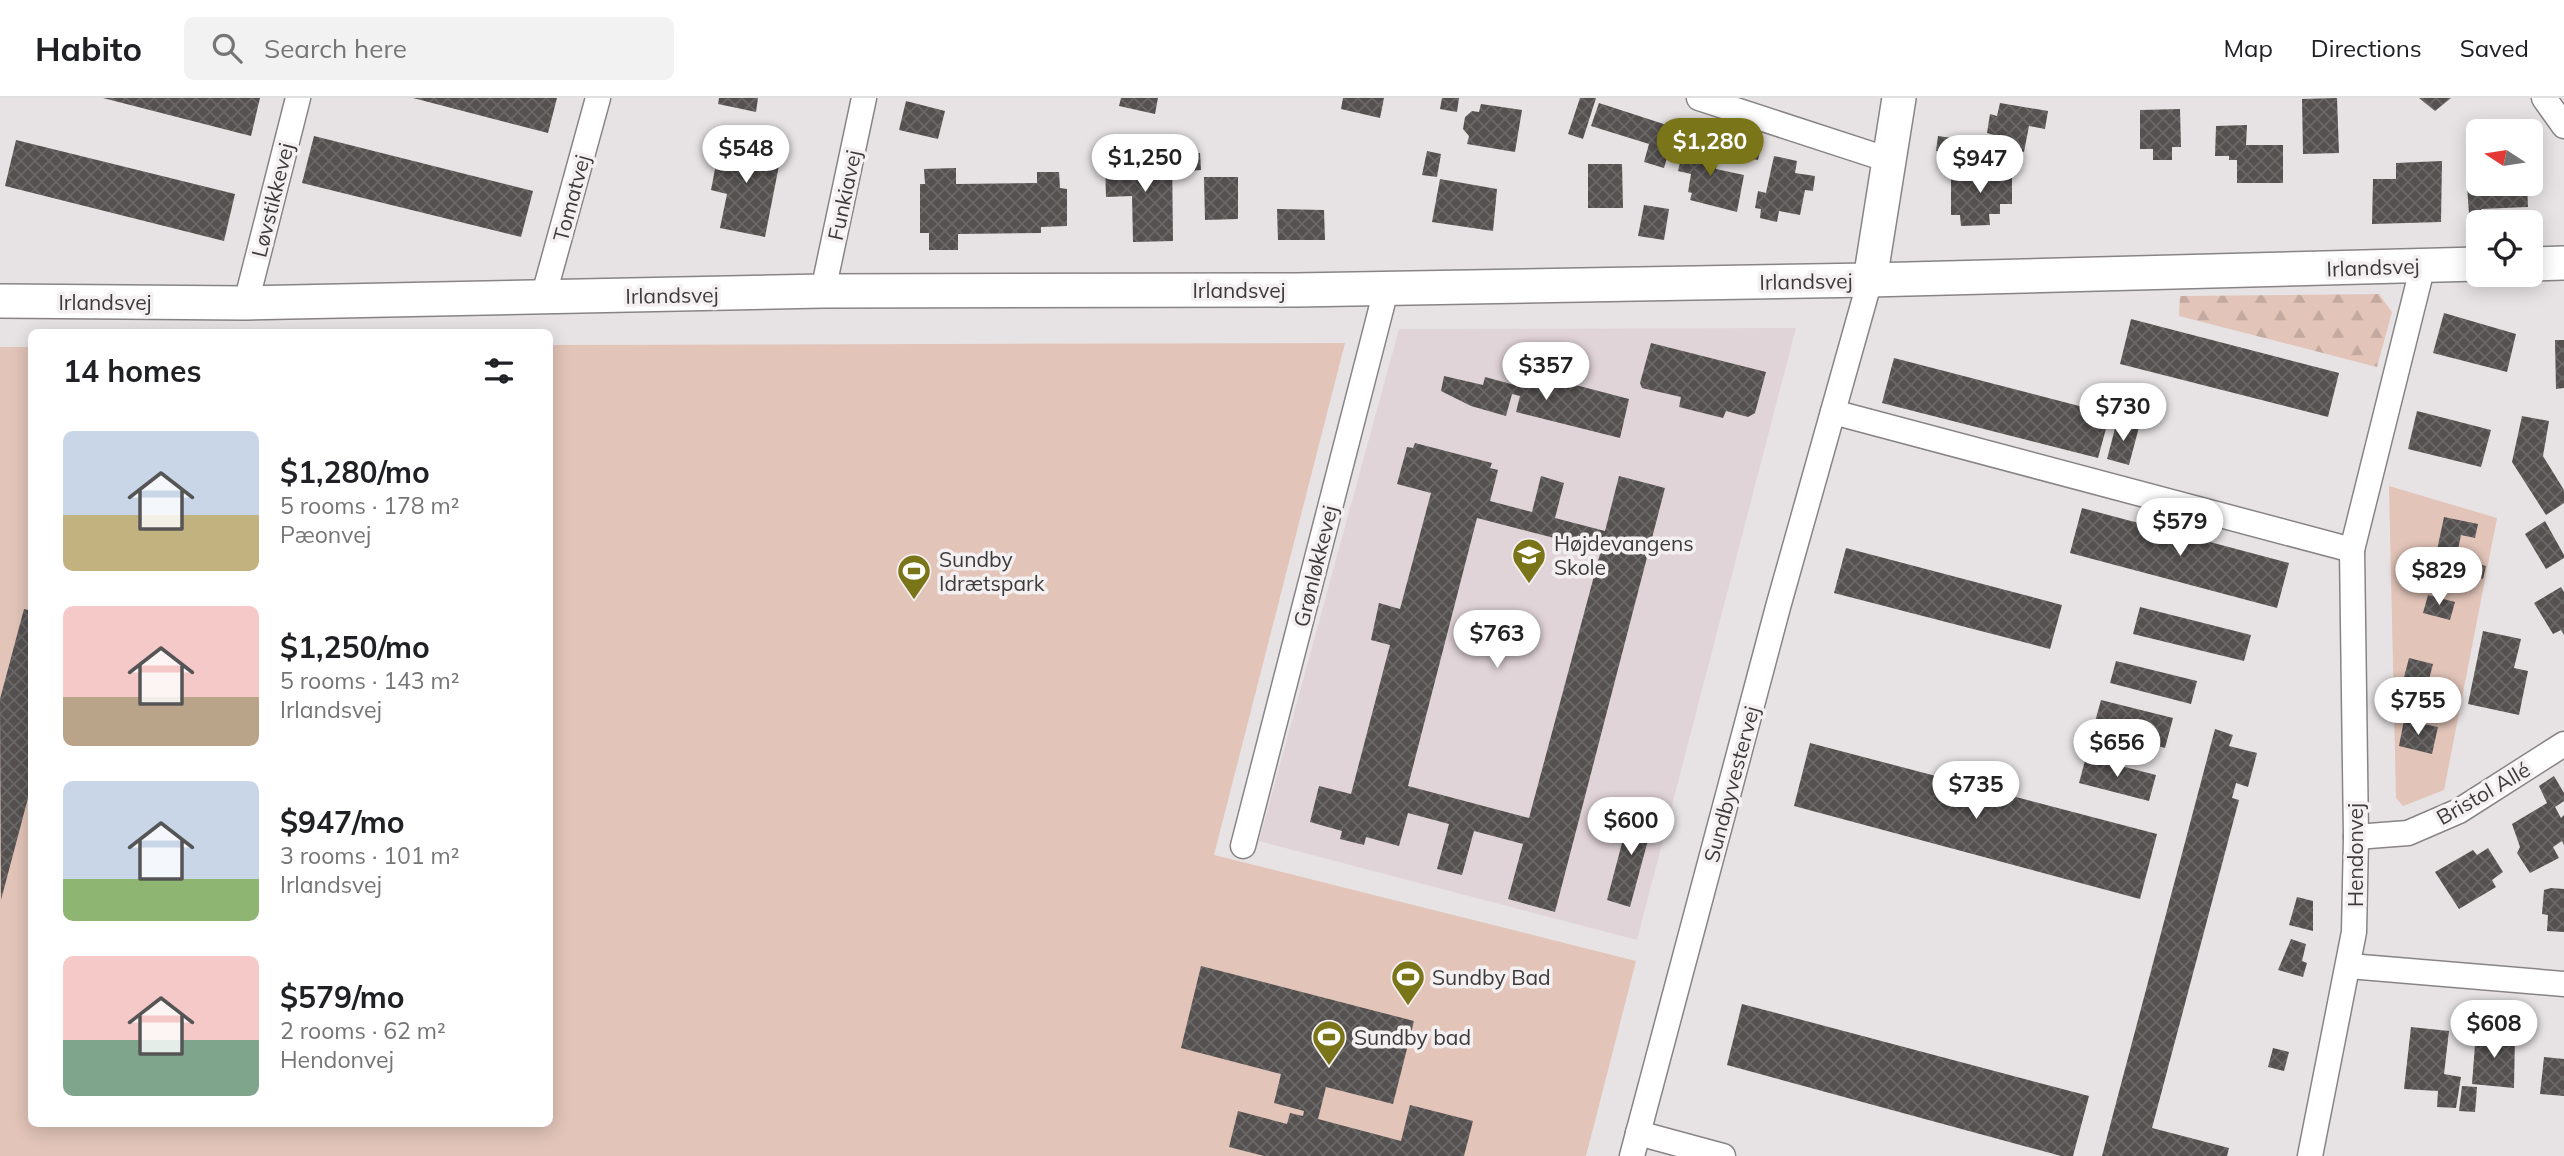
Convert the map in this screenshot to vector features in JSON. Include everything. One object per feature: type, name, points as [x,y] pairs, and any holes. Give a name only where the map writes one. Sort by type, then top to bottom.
[{"type":"street","name":"Løvstikkevej","points":[[246,303],[298,98]]},
{"type":"street","name":"Tomatvej","points":[[543,298],[598,98]]},
{"type":"street","name":"Funkiavej","points":[[823,291],[864,98]]},
{"type":"street","points":[[1699,98],[1889,160]]},
{"type":"street","name":"Sundbyvestervej","points":[[1635,1144],[1870,281],[1899,98]]},
{"type":"street","points":[[2544,98],[2564,126]]},
{"type":"street","points":[[2543,264],[2564,263]]},
{"type":"street","name":"Irlandsvej","points":[[0,301],[246,303],[823,291],[1296,290],[1387,286],[1870,281],[2466,264]]},
{"type":"street","name":"Hendonvej","points":[[2310,1156],[2354,932],[2356,837],[2352,550],[2423,265]]},
{"type":"street","name":"Grønløkkevej","points":[[1243,846],[1387,286]]},
{"type":"street","points":[[1833,412],[2352,550]]},
{"type":"street","name":"Bristol Allé","points":[[2356,837],[2409,832],[2459,811],[2564,744]]},
{"type":"street","points":[[2349,966],[2564,984]]},
{"type":"street","points":[[1635,1144],[1723,1156]]},
{"type":"shaded area","name":"Højdevangens Skole","points":[[1796,328],[1637,940],[1259,841],[1399,329]]},
{"type":"green space","points":[[2379,294],[2392,312],[2377,367],[2179,316],[2180,296]]},
{"type":"green space","name":"Sundby Idrætspark","points":[[1345,343],[1214,855],[1636,961],[1586,1156],[0,1156],[0,347],[28,347],[28,1127],[553,1127],[553,345]]},
{"type":"green space","points":[[2389,486],[2497,518],[2444,790],[2403,806],[2396,798]]},
{"type":"building","points":[[103,98],[260,98],[251,136]]},
{"type":"building","points":[[413,98],[557,98],[548,133]]},
{"type":"building","points":[[719,98],[758,98],[756,112],[718,104]]},
{"type":"building","points":[[1121,98],[1158,98],[1155,114],[1119,106]]},
{"type":"building","points":[[1343,98],[1384,98],[1380,118],[1341,109]]},
{"type":"building","points":[[1442,98],[1459,98],[1457,112],[1440,109]]},
{"type":"building","points":[[1580,98],[1596,98],[1583,139],[1568,134]]},
{"type":"building","points":[[2337,98],[2339,153],[2303,154],[2302,99]]},
{"type":"building","points":[[2419,98],[2451,98],[2435,111]]},
{"type":"building","points":[[906,101],[945,111],[938,139],[899,130]]},
{"type":"building","points":[[1599,103],[1676,128],[1664,168],[1644,162],[1649,144],[1591,126]]},
{"type":"building","points":[[2000,103],[2048,111],[2045,129],[2029,126],[2024,152],[1992,147],[1994,135],[1987,133],[1990,114],[1997,116]]},
{"type":"building","points":[[1481,104],[1522,110],[1515,152],[1467,144],[1469,136],[1463,129],[1465,117],[1472,111],[1479,112]]},
{"type":"building","points":[[2180,109],[2181,147],[2172,147],[2172,160],[2153,160],[2153,149],[2140,149],[2140,110]]},
{"type":"building","points":[[2247,125],[2246,145],[2283,145],[2283,183],[2237,183],[2237,160],[2229,160],[2229,156],[2215,156],[2216,126]]},
{"type":"building","points":[[1750,135],[1763,138],[1758,160],[1745,158]]},
{"type":"building","points":[[314,136],[533,191],[521,237],[302,183]]},
{"type":"building","points":[[1105,136],[1125,136],[1125,151],[1106,152]]},
{"type":"building","points":[[1938,136],[1973,141],[1971,156],[1936,151]]},
{"type":"building","points":[[1686,137],[1694,139],[1694,156],[1696,145],[1720,149],[1716,169],[1744,175],[1737,212],[1690,200],[1692,193],[1688,192],[1691,174],[1678,171]]},
{"type":"building","points":[[721,138],[782,150],[765,237],[720,228],[727,194],[711,190]]},
{"type":"building","points":[[16,140],[235,194],[224,241],[5,186]]},
{"type":"building","points":[[1427,151],[1441,154],[1437,177],[1422,175]]},
{"type":"building","points":[[1200,153],[1201,170],[1189,171],[1188,154]]},
{"type":"building","points":[[1172,155],[1173,241],[1133,242],[1132,196],[1106,197],[1105,162],[1132,161],[1132,156]]},
{"type":"building","points":[[1774,156],[1797,161],[1795,173],[1815,176],[1813,191],[1805,190],[1800,215],[1779,211],[1777,222],[1760,218],[1761,209],[1755,208],[1758,191],[1766,193]]},
{"type":"building","points":[[2442,161],[2441,222],[2372,224],[2373,179],[2396,179],[2396,163]]},
{"type":"building","points":[[1588,164],[1622,164],[1623,208],[1588,208]]},
{"type":"building","points":[[956,168],[956,184],[1037,183],[1037,172],[1059,172],[1060,188],[1067,189],[1067,226],[1041,227],[1041,233],[958,234],[958,250],[929,250],[929,233],[920,233],[920,184],[925,184],[924,169]]},
{"type":"building","points":[[2012,170],[2012,204],[2000,204],[2000,214],[1989,214],[1990,225],[1961,226],[1960,215],[1951,215],[1951,172]]},
{"type":"building","points":[[1204,177],[1238,177],[1238,219],[1205,220]]},
{"type":"building","points":[[1440,179],[1497,189],[1493,231],[1432,222]]},
{"type":"building","points":[[2468,196],[2528,196],[2528,207],[2469,210]]},
{"type":"building","points":[[1644,205],[1669,209],[1664,240],[1638,236]]},
{"type":"building","points":[[1277,209],[1324,210],[1325,240],[1278,240]]},
{"type":"building","points":[[2444,313],[2516,334],[2507,372],[2433,353]]},
{"type":"building","points":[[2131,319],[2339,373],[2328,417],[2120,364]]},
{"type":"building","points":[[2555,340],[2564,340],[2564,388],[2556,389]]},
{"type":"building","points":[[1651,343],[1766,372],[1755,413],[1748,417],[1726,411],[1723,418],[1679,407],[1681,397],[1642,388],[1640,383]]},
{"type":"building","points":[[1894,358],[2110,414],[2098,458],[1882,403]]},
{"type":"building","points":[[1526,372],[1629,399],[1620,438],[1516,412],[1520,396],[1512,394],[1506,416],[1471,406],[1441,391],[1444,376],[1483,385],[1485,377],[1522,387]]},
{"type":"building","points":[[2417,411],[2491,430],[2481,467],[2408,449]]},
{"type":"building","points":[[2522,416],[2549,421],[2543,456],[2564,490],[2564,503],[2546,515],[2512,462]]},
{"type":"building","points":[[2117,421],[2139,427],[2129,465],[2107,459]]},
{"type":"building","points":[[1415,443],[1492,463],[1490,468],[1498,470],[1490,501],[1532,512],[1541,476],[1564,483],[1555,518],[1605,531],[1619,476],[1665,488],[1555,912],[1508,899],[1523,844],[1474,831],[1462,875],[1437,869],[1449,824],[1408,813],[1399,846],[1366,837],[1364,845],[1340,839],[1342,831],[1310,822],[1319,786],[1351,794],[1390,645],[1371,640],[1379,603],[1400,609],[1431,493],[1397,484],[1407,447],[1413,448]],"holes":[[[1477,518],[1601,550],[1529,818],[1408,786]]]},
{"type":"building","points":[[2082,508],[2289,563],[2277,608],[2070,553]]},
{"type":"building","points":[[2444,517],[2478,524],[2475,538],[2461,535],[2457,554],[2437,550]]},
{"type":"building","points":[[2545,521],[2564,555],[2564,558],[2546,569],[2525,534]]},
{"type":"building","points":[[1846,548],[2062,605],[2050,649],[1834,593]]},
{"type":"building","points":[[2467,560],[2486,566],[2483,579],[2463,573]]},
{"type":"building","points":[[2561,587],[2564,592],[2564,635],[2561,630],[2553,634],[2534,603]]},
{"type":"building","points":[[2428,595],[2455,602],[2450,620],[2423,613]]},
{"type":"building","points":[[2140,607],[2251,635],[2244,661],[2133,634]]},
{"type":"building","points":[[24,609],[28,610],[28,798],[1,900],[0,699]]},
{"type":"building","points":[[2483,631],[2521,639],[2514,668],[2528,671],[2519,715],[2468,704]]},
{"type":"building","points":[[2409,658],[2433,664],[2427,687],[2403,681]]},
{"type":"building","points":[[2116,661],[2197,681],[2191,704],[2110,683]]},
{"type":"building","points":[[2101,700],[2173,718],[2165,748],[2093,729]]},
{"type":"building","points":[[2404,720],[2438,727],[2432,754],[2399,746]]},
{"type":"building","points":[[2215,729],[2233,735],[2229,746],[2257,753],[2248,787],[2236,783],[2232,798],[2239,800],[2152,1128],[2229,1148],[2227,1156],[2102,1156]]},
{"type":"building","points":[[1810,743],[2157,834],[2140,899],[1794,806]]},
{"type":"building","points":[[2086,757],[2156,775],[2149,801],[2079,783]]},
{"type":"building","points":[[2554,776],[2564,793],[2564,801],[2555,807],[2561,818],[2564,815],[2564,845],[2562,841],[2553,847],[2559,858],[2530,873],[2517,853],[2520,847],[2512,824],[2547,803],[2539,786]]},
{"type":"building","points":[[1631,809],[1655,814],[1630,907],[1607,900]]},
{"type":"building","points":[[2488,848],[2503,872],[2492,880],[2496,887],[2459,909],[2435,872],[2473,850],[2477,855]]},
{"type":"building","points":[[2564,889],[2564,932],[2547,931],[2548,915],[2542,914],[2544,890]]},
{"type":"building","points":[[2297,897],[2313,901],[2313,931],[2289,925]]},
{"type":"building","points":[[2291,939],[2306,944],[2302,961],[2307,963],[2303,977],[2278,970]]},
{"type":"building","name":"Sundby bad","points":[[1201,966],[1414,1021],[1393,1104],[1326,1087],[1318,1119],[1401,1141],[1410,1105],[1473,1121],[1464,1156],[1264,1156],[1229,1147],[1238,1111],[1287,1124],[1290,1113],[1303,1116],[1304,1111],[1274,1103],[1281,1074],[1181,1048]]},
{"type":"building","points":[[1742,1004],[2089,1096],[2073,1156],[2061,1156],[1727,1065]]},
{"type":"building","points":[[2411,1027],[2449,1031],[2444,1074],[2461,1077],[2456,1108],[2437,1107],[2438,1091],[2404,1089]]},
{"type":"building","points":[[2476,1032],[2515,1034],[2514,1088],[2472,1084]]},
{"type":"building","points":[[2273,1048],[2289,1052],[2284,1071],[2268,1067]]},
{"type":"building","points":[[2544,1057],[2564,1059],[2564,1096],[2540,1094]]},
{"type":"building","points":[[2462,1086],[2477,1087],[2475,1112],[2459,1111]]},
{"type":"place","name":"Højdevangens Skole","points":[[1529,585]]},
{"type":"place","name":"Sundby Idrætspark","points":[[914,601]]},
{"type":"place","name":"Sundby Bad","points":[[1408,1007]]},
{"type":"place","name":"Sundby bad","points":[[1329,1067]]}]
